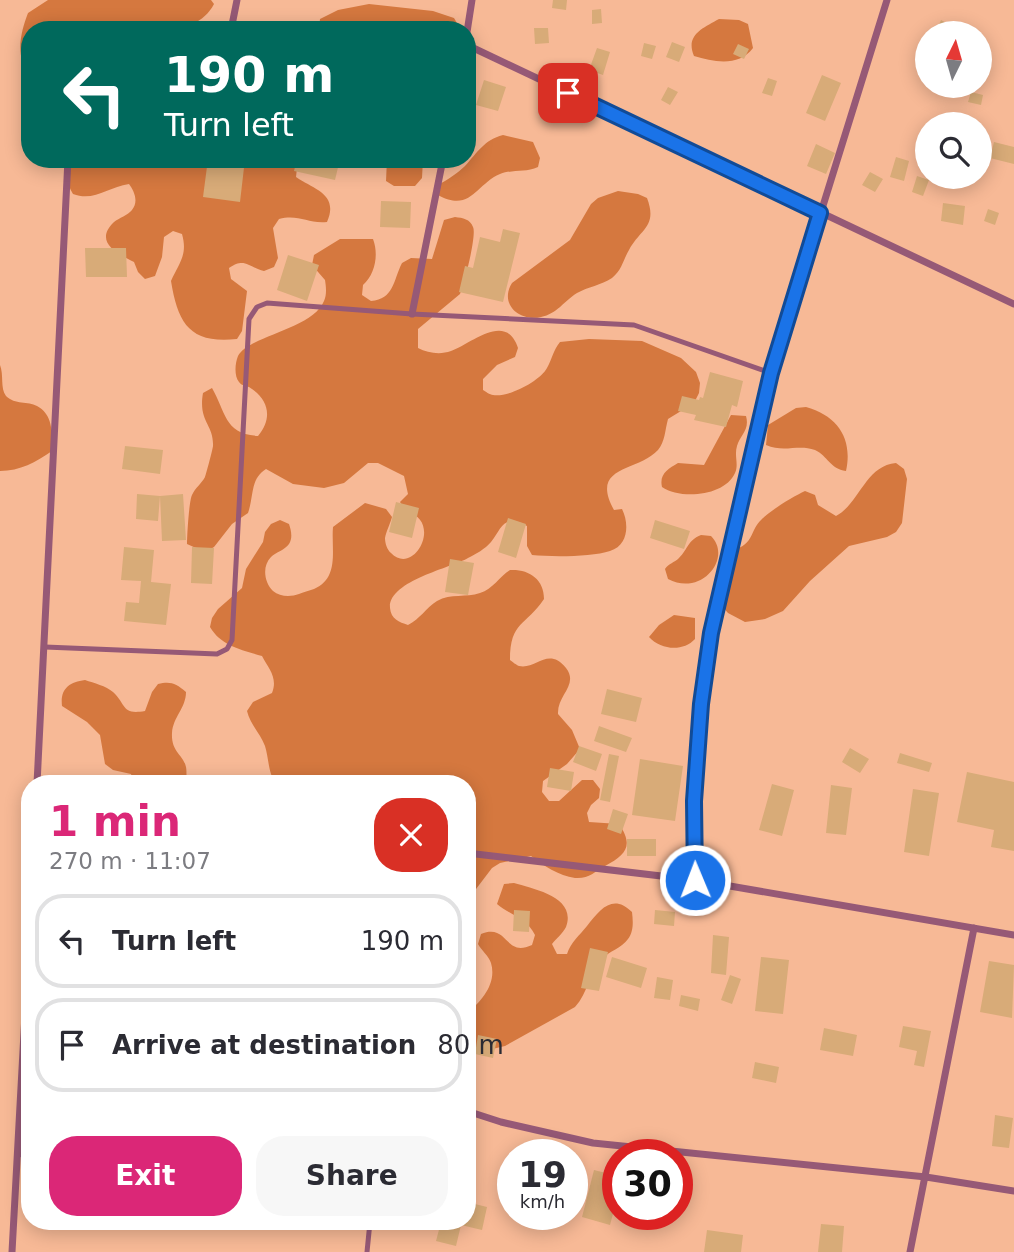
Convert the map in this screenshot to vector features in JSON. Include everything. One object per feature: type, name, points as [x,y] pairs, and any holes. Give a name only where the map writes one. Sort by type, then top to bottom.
[{"type":"street","points":[[233,21],[237,0]]},
{"type":"street","points":[[469,21],[472,0]]},
{"type":"street","points":[[695,880],[694,801],[704,680],[711,633],[771,373],[887,0]]},
{"type":"street","points":[[476,49],[1014,304]]},
{"type":"street","points":[[38,775],[68,168]]},
{"type":"street","points":[[412,314],[441,168]]},
{"type":"street","points":[[476,854],[695,880],[1014,935]]},
{"type":"street","points":[[910,1252],[974,928]]},
{"type":"street","points":[[12,1252],[21,1083]]},
{"type":"street","points":[[476,1114],[593,1143],[926,1177],[1014,1191]]},
{"type":"lane","points":[[45,647],[217,654],[227,649],[233,640],[249,319],[257,307],[267,303],[412,314],[634,325],[771,373]]},
{"type":"lane","points":[[17,1154],[21,1155]]},
{"type":"lane","points":[[367,1252],[369,1230]]},
{"type":"shaded area","points":[[48,0],[211,0],[214,4],[198,21],[26,21],[28,13]]},
{"type":"shaded area","points":[[369,4],[433,11],[456,21],[320,21],[338,10]]},
{"type":"shaded area","points":[[719,19],[739,20],[748,24],[753,48],[747,54],[726,61],[694,56],[694,37]]},
{"type":"shaded area","points":[[503,135],[533,142],[540,158],[538,167],[500,174],[466,199],[449,200],[438,195],[438,185],[463,168],[476,168],[476,153],[496,137]]},
{"type":"shaded area","points":[[69,168],[297,168],[296,177],[323,194],[330,205],[330,213],[327,222],[279,219],[273,228],[278,258],[274,267],[264,271],[239,263],[229,268],[231,279],[247,291],[242,331],[237,339],[221,340],[197,334],[189,328],[178,309],[171,281],[183,253],[182,234],[173,231],[164,237],[162,257],[155,276],[145,279],[134,262],[110,246],[106,236],[114,222],[134,207],[135,196],[129,184],[81,196],[73,194],[68,177]]},
{"type":"shaded area","points":[[387,168],[423,168],[422,178],[415,186],[394,186],[386,181]]},
{"type":"shaded area","points":[[618,191],[647,198],[650,215],[649,222],[633,243],[615,275],[577,293],[547,315],[525,317],[513,310],[508,298],[512,283],[570,240],[591,204],[598,198]]},
{"type":"shaded area","points":[[463,218],[472,224],[472,249],[460,294],[418,329],[418,348],[434,353],[447,352],[488,333],[505,332],[512,337],[518,348],[515,357],[497,365],[483,379],[483,390],[489,394],[507,394],[538,378],[547,368],[560,342],[589,339],[642,341],[681,358],[696,372],[700,383],[694,403],[668,419],[658,450],[612,477],[608,485],[608,495],[614,510],[622,509],[626,521],[624,539],[616,548],[583,555],[532,555],[527,546],[527,526],[519,522],[508,522],[480,551],[409,583],[392,599],[392,615],[408,625],[437,601],[485,591],[510,570],[529,573],[538,581],[544,599],[516,631],[510,660],[518,666],[525,666],[553,659],[566,668],[570,680],[558,714],[572,730],[580,749],[567,764],[543,781],[542,792],[549,801],[559,801],[582,780],[593,780],[600,789],[599,798],[587,813],[589,822],[619,824],[627,844],[623,854],[612,862],[580,878],[563,875],[531,856],[500,863],[492,868],[476,889],[476,775],[271,775],[265,746],[247,711],[253,702],[272,693],[272,674],[262,656],[220,639],[210,627],[212,618],[218,609],[242,588],[246,569],[263,542],[265,532],[271,524],[280,520],[289,524],[291,539],[287,546],[268,561],[265,574],[273,591],[282,595],[296,595],[314,589],[328,578],[332,562],[333,527],[365,503],[386,509],[392,517],[385,538],[390,552],[400,558],[408,558],[416,553],[424,535],[423,525],[417,517],[406,511],[400,502],[408,494],[404,476],[378,463],[368,463],[344,483],[324,488],[293,484],[266,469],[257,478],[248,513],[232,524],[214,547],[205,552],[187,544],[191,498],[205,477],[213,446],[204,417],[203,393],[212,388],[232,426],[238,431],[258,436],[266,422],[267,409],[256,392],[237,379],[237,359],[244,349],[254,343],[307,319],[318,311],[325,299],[326,288],[325,280],[312,265],[314,255],[340,239],[373,239],[375,264],[363,285],[362,295],[371,301],[379,300],[389,293],[402,263],[411,258],[432,259],[444,220]]},
{"type":"shaded area","points":[[0,365],[6,396],[13,401],[33,405],[47,415],[51,426],[52,451],[21,468],[0,471]]},
{"type":"shaded area","points":[[806,407],[827,416],[841,430],[847,449],[846,471],[836,468],[815,450],[766,445],[768,425],[796,408]]},
{"type":"shaded area","points":[[731,415],[746,416],[747,421],[737,446],[736,470],[730,481],[702,494],[680,494],[662,487],[663,475],[678,463],[704,465]]},
{"type":"shaded area","points":[[896,463],[904,469],[907,479],[902,523],[896,532],[887,537],[849,546],[810,581],[783,611],[765,619],[745,622],[728,613],[721,605],[730,578],[727,569],[733,550],[748,541],[766,515],[805,491],[815,495],[818,505],[836,516],[851,503],[877,471]]},
{"type":"shaded area","points":[[701,535],[711,536],[717,545],[716,564],[710,572],[692,583],[668,579],[665,569],[668,565],[679,558],[693,539]]},
{"type":"shaded area","points":[[674,615],[695,618],[695,639],[684,646],[672,648],[660,645],[649,637],[659,625]]},
{"type":"shaded area","points":[[85,680],[110,690],[125,708],[132,712],[145,711],[158,684],[173,684],[186,692],[172,739],[186,767],[186,775],[131,775],[113,770],[105,764],[100,735],[87,722],[62,706],[64,691],[74,683]]},
{"type":"shaded area","points":[[514,883],[560,901],[568,917],[566,927],[552,944],[557,954],[567,954],[597,914],[607,906],[625,906],[632,912],[633,922],[630,936],[598,965],[575,1007],[505,1046],[476,1053],[476,1005],[492,978],[490,960],[478,944],[481,934],[497,933],[516,947],[523,948],[532,945],[535,935],[523,921],[497,904],[504,884]]},
{"type":"building","points":[[553,0],[567,0],[566,10],[552,8]]},
{"type":"building","points":[[601,9],[602,23],[592,24],[592,10]]},
{"type":"building","points":[[534,28],[548,28],[549,43],[535,44]]},
{"type":"building","points":[[672,42],[685,47],[679,62],[666,57]]},
{"type":"building","points":[[644,43],[656,46],[652,59],[641,56]]},
{"type":"building","points":[[738,44],[749,49],[744,59],[733,54]]},
{"type":"building","points":[[597,48],[610,52],[603,75],[589,70]]},
{"type":"building","points":[[822,75],[841,83],[825,121],[806,113]]},
{"type":"building","points":[[768,78],[777,81],[772,96],[762,93]]},
{"type":"building","points":[[484,80],[506,87],[498,111],[476,105]]},
{"type":"building","points":[[668,87],[678,92],[670,105],[661,100]]},
{"type":"building","points":[[969,98],[982,98],[981,105],[968,102]]},
{"type":"building","points":[[994,142],[1014,147],[1014,164],[992,158]]},
{"type":"building","points":[[816,144],[835,153],[826,174],[807,166]]},
{"type":"building","points":[[896,157],[909,161],[904,181],[890,177]]},
{"type":"building","points":[[207,168],[244,168],[240,202],[203,197]]},
{"type":"building","points":[[295,168],[338,168],[335,180],[294,171]]},
{"type":"building","points":[[870,172],[883,179],[875,192],[862,185]]},
{"type":"building","points":[[915,182],[915,189],[926,189],[923,196],[912,192]]},
{"type":"building","points":[[381,201],[411,202],[410,228],[380,227]]},
{"type":"building","points":[[943,203],[965,206],[963,225],[941,221]]},
{"type":"building","points":[[988,209],[999,213],[995,225],[984,221]]},
{"type":"building","points":[[503,229],[520,233],[503,302],[459,292],[465,266],[473,268],[480,237],[500,242]]},
{"type":"building","points":[[85,248],[126,248],[127,277],[86,277]]},
{"type":"building","points":[[288,255],[319,265],[307,301],[277,290]]},
{"type":"building","points":[[710,372],[743,381],[737,407],[732,405],[726,427],[694,420],[696,415],[678,411],[682,396],[699,400],[700,397],[703,398]]},
{"type":"building","points":[[125,446],[163,450],[160,474],[122,469]]},
{"type":"building","points":[[137,494],[160,496],[158,521],[136,519]]},
{"type":"building","points":[[183,494],[186,540],[162,541],[160,496]]},
{"type":"building","points":[[396,502],[419,508],[412,538],[389,532]]},
{"type":"building","points":[[508,518],[526,524],[516,558],[498,552]]},
{"type":"building","points":[[655,520],[690,531],[684,549],[650,538]]},
{"type":"building","points":[[124,547],[154,550],[151,582],[171,584],[166,625],[124,621],[126,602],[139,603],[141,581],[121,580]]},
{"type":"building","points":[[192,547],[214,548],[212,584],[191,583]]},
{"type":"building","points":[[450,559],[474,563],[468,595],[445,592]]},
{"type":"building","points":[[607,689],[642,698],[636,722],[601,714]]},
{"type":"building","points":[[599,726],[632,738],[626,752],[594,741]]},
{"type":"building","points":[[579,746],[602,754],[596,771],[573,762]]},
{"type":"building","points":[[850,748],[869,759],[860,773],[842,762]]},
{"type":"building","points":[[900,753],[932,763],[929,772],[897,763]]},
{"type":"building","points":[[609,754],[619,756],[610,802],[600,800]]},
{"type":"building","points":[[640,759],[683,766],[675,821],[632,815]]},
{"type":"building","points":[[550,768],[574,772],[571,791],[547,787]]},
{"type":"building","points":[[967,772],[1014,782],[1014,851],[991,847],[994,830],[957,822]]},
{"type":"building","points":[[772,784],[794,790],[782,836],[759,830]]},
{"type":"building","points":[[831,785],[852,788],[846,835],[826,833]]},
{"type":"building","points":[[913,789],[939,793],[929,856],[904,852]]},
{"type":"building","points":[[613,809],[628,814],[621,834],[607,829]]},
{"type":"building","points":[[627,839],[656,839],[656,856],[627,856]]},
{"type":"building","points":[[514,910],[530,911],[529,932],[513,931]]},
{"type":"building","points":[[655,910],[675,912],[674,926],[654,924]]},
{"type":"building","points":[[713,935],[729,937],[726,975],[711,973]]},
{"type":"building","points":[[590,948],[608,952],[599,991],[581,988]]},
{"type":"building","points":[[612,957],[647,968],[641,988],[606,977]]},
{"type":"building","points":[[761,957],[789,960],[783,1014],[755,1011]]},
{"type":"building","points":[[989,961],[1014,965],[1012,1018],[980,1012]]},
{"type":"building","points":[[730,975],[741,979],[732,1004],[721,1000]]},
{"type":"building","points":[[657,977],[673,980],[670,1000],[654,998]]},
{"type":"building","points":[[681,995],[700,999],[698,1011],[679,1006]]},
{"type":"building","points":[[903,1026],[931,1031],[924,1067],[914,1065],[917,1051],[899,1047]]},
{"type":"building","points":[[824,1028],[857,1035],[853,1056],[820,1050]]},
{"type":"building","points":[[478,1035],[497,1039],[493,1058],[476,1054]]},
{"type":"building","points":[[755,1062],[779,1067],[776,1083],[752,1078]]},
{"type":"building","points":[[995,1115],[1013,1118],[1009,1148],[992,1146]]},
{"type":"building","points":[[594,1170],[602,1172],[602,1223],[588,1219],[588,1194]]},
{"type":"building","points":[[476,1204],[487,1207],[482,1230],[476,1229]]},
{"type":"building","points":[[821,1224],[844,1226],[842,1252],[818,1252]]},
{"type":"building","points":[[439,1230],[460,1230],[456,1246],[436,1241]]},
{"type":"building","points":[[707,1230],[743,1235],[741,1252],[704,1252]]},
{"type":"route","points":[[568,93],[820,213],[771,373],[711,633],[701,704],[694,801],[695,880]]}]
